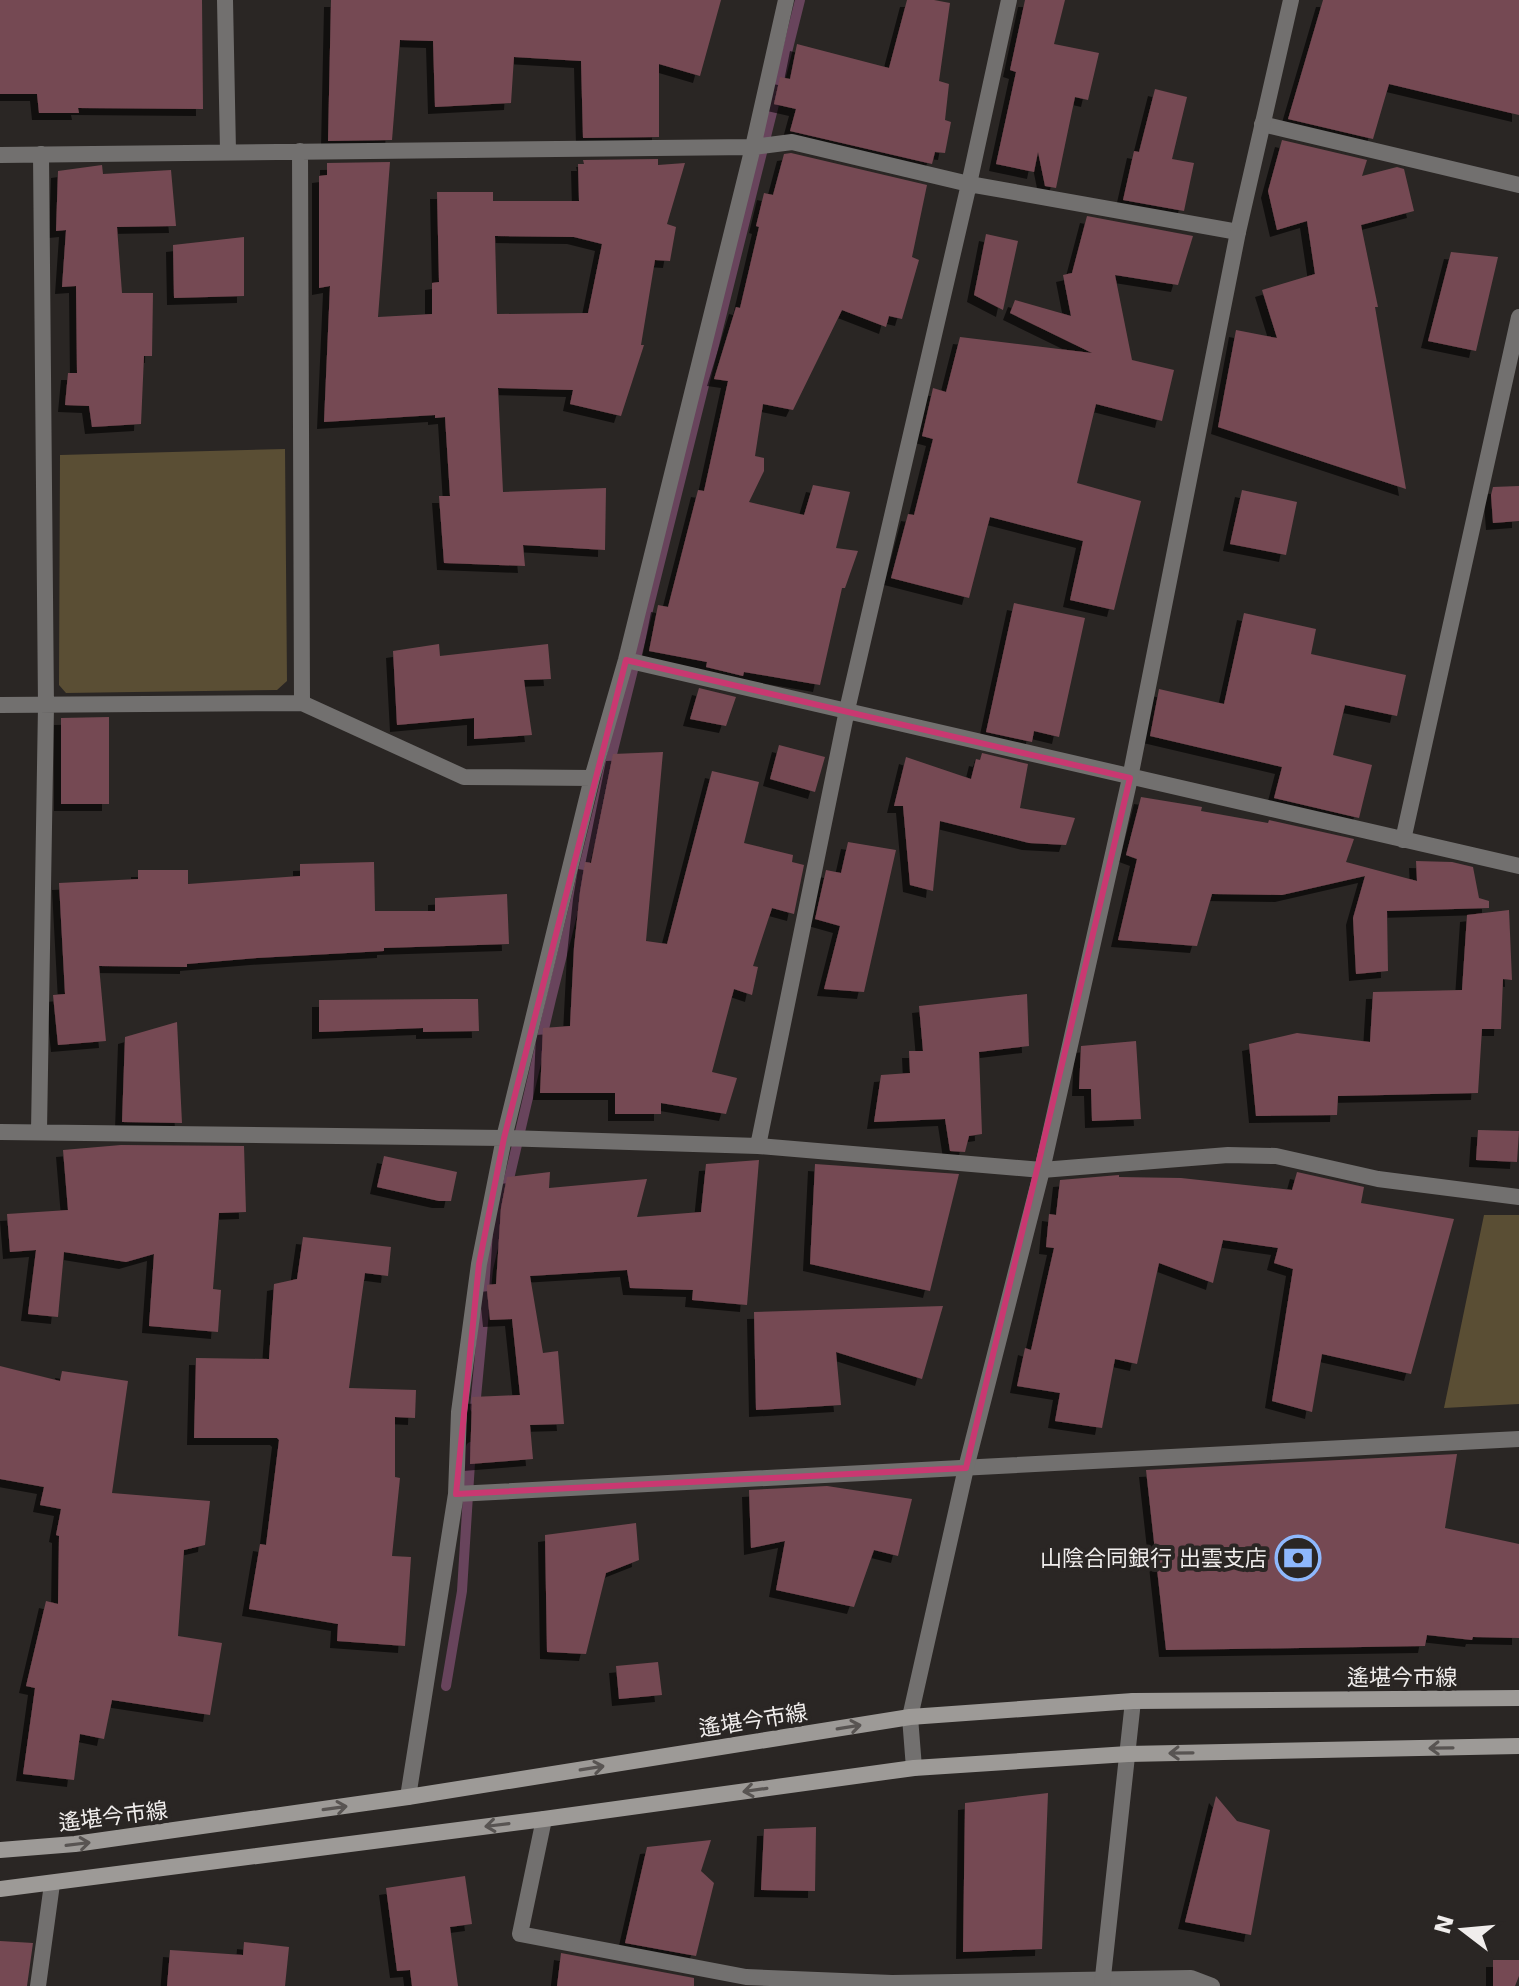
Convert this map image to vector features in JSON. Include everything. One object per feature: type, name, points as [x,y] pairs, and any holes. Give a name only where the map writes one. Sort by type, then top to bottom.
[{"type":"main road","name":"遙堪今市線","points":[[0,1850],[75,1844],[408,1797],[910,1717],[1133,1701],[1519,1698]]},
{"type":"main road","points":[[0,1889],[914,1768],[1128,1754],[1519,1746]]},
{"type":"street","points":[[225,0],[228,151]]},
{"type":"street","points":[[408,1797],[456,1494],[459,1412],[479,1264],[504,1138],[592,778],[626,660],[753,147],[786,0]]},
{"type":"street","points":[[758,1146],[847,710],[1009,0]]},
{"type":"street","points":[[914,1768],[910,1717],[966,1468],[1042,1170],[1130,778],[1238,232],[1291,0]]},
{"type":"street","points":[[1262,124],[1519,185]]},
{"type":"street","points":[[0,155],[753,147],[792,142],[969,184],[1238,232]]},
{"type":"street","points":[[300,151],[302,703]]},
{"type":"street","points":[[39,1131],[46,706],[41,154]]},
{"type":"street","points":[[1403,840],[1519,317]]},
{"type":"street","points":[[626,660],[1519,866]]},
{"type":"street","points":[[0,705],[302,703],[464,777],[592,778]]},
{"type":"street","points":[[0,1132],[504,1138],[758,1146],[1042,1170],[1228,1155],[1276,1156],[1378,1179],[1519,1197]]},
{"type":"street","points":[[456,1494],[1519,1439]]},
{"type":"street","points":[[1103,1983],[1133,1701]]},
{"type":"street","points":[[544,1819],[520,1934],[746,1977],[892,1983],[1103,1983],[1191,1978],[1212,1986]]},
{"type":"street","points":[[38,1986],[52,1884]]},
{"type":"street","points":[[701,1986],[703,1968]]},
{"type":"highlighted area","points":[[626,660],[1130,778],[966,1468],[456,1494],[479,1264],[504,1138]]},
{"type":"shaded area","points":[[285,449],[287,681],[277,690],[66,693],[59,685],[60,455]]},
{"type":"shaded area","points":[[1484,1215],[1519,1215],[1519,1404],[1444,1408]]},
{"type":"building","points":[[0,0],[202,0],[203,109],[78,108],[79,113],[39,113],[37,94],[0,94]]},
{"type":"building","points":[[331,0],[721,0],[700,76],[659,64],[659,137],[583,138],[581,61],[514,57],[511,103],[435,107],[433,41],[400,40],[392,140],[328,141]]},
{"type":"building","points":[[907,0],[950,3],[939,81],[949,84],[945,120],[951,122],[945,153],[935,152],[932,164],[790,131],[796,109],[774,104],[780,77],[790,79],[797,44],[889,68]]},
{"type":"building","points":[[1025,0],[1065,0],[1054,44],[1099,53],[1088,100],[1075,97],[1056,188],[1045,186],[1038,152],[1034,172],[996,164],[1016,72],[1010,70]]},
{"type":"building","points":[[1323,0],[1519,0],[1519,115],[1389,84],[1373,139],[1288,119]]},
{"type":"building","points":[[1155,89],[1187,97],[1172,159],[1194,163],[1184,211],[1123,200],[1134,151],[1139,152]]},
{"type":"building","points":[[1282,140],[1367,160],[1362,176],[1397,167],[1404,169],[1414,211],[1361,225],[1378,307],[1375,307],[1406,489],[1218,427],[1236,330],[1277,338],[1262,290],[1315,274],[1307,221],[1277,230],[1268,191]]},
{"type":"building","points":[[791,153],[927,185],[912,257],[919,260],[902,319],[889,316],[886,327],[842,310],[793,410],[763,404],[755,456],[764,458],[764,471],[749,502],[804,515],[813,485],[850,492],[836,548],[858,551],[845,588],[842,588],[820,685],[744,672],[743,676],[706,667],[707,662],[649,651],[658,605],[668,607],[698,490],[704,491],[728,381],[714,379],[736,307],[740,308],[764,193],[773,195],[784,154]]},
{"type":"building","points":[[658,159],[658,165],[685,163],[667,224],[676,227],[670,261],[655,260],[641,345],[644,345],[621,416],[570,404],[573,390],[498,388],[503,492],[606,488],[605,550],[523,545],[525,566],[444,563],[439,496],[450,496],[445,417],[435,418],[435,415],[324,422],[330,286],[319,288],[319,176],[327,175],[327,163],[390,162],[378,317],[432,314],[432,283],[439,282],[437,192],[493,192],[493,201],[579,201],[578,164],[584,164],[583,160]],"holes":[[[495,236],[574,237],[602,244],[588,313],[497,314]]]},
{"type":"building","points":[[102,165],[103,174],[171,170],[176,226],[117,227],[122,293],[153,293],[152,356],[144,356],[141,424],[92,427],[89,406],[65,405],[68,373],[77,373],[76,286],[62,287],[66,230],[56,231],[58,171]]},
{"type":"building","points":[[1087,216],[1193,236],[1178,285],[1115,275],[1132,360],[1174,370],[1162,421],[1096,404],[1077,483],[1141,501],[1114,610],[1070,600],[1083,541],[990,517],[969,598],[891,578],[908,514],[914,515],[933,439],[922,436],[933,388],[946,392],[960,337],[1092,353],[1010,313],[1015,300],[1071,316],[1063,275],[1072,273]]},
{"type":"building","points":[[986,234],[1018,241],[1003,310],[974,295]]},
{"type":"building","points":[[244,237],[244,296],[174,298],[173,245]]},
{"type":"building","points":[[1451,252],[1498,257],[1476,351],[1428,341]]},
{"type":"building","points":[[1519,486],[1519,521],[1493,523],[1493,487]]},
{"type":"building","points":[[1242,490],[1297,502],[1286,555],[1230,544]]},
{"type":"building","points":[[1014,603],[1085,618],[1059,737],[1034,731],[1032,742],[986,732]]},
{"type":"building","points":[[1244,613],[1316,629],[1311,654],[1406,675],[1397,716],[1345,705],[1333,755],[1372,765],[1359,818],[1274,798],[1282,767],[1150,736],[1159,689],[1224,704]]},
{"type":"building","points":[[439,644],[440,656],[548,644],[551,679],[524,680],[532,735],[474,739],[474,718],[397,725],[393,651]]},
{"type":"building","points":[[699,688],[736,697],[726,726],[690,719]]},
{"type":"building","points":[[109,717],[109,804],[61,804],[61,718]]},
{"type":"building","points":[[779,745],[825,757],[815,792],[770,779]]},
{"type":"building","points":[[663,752],[646,941],[667,944],[712,771],[759,782],[744,843],[793,855],[792,862],[804,865],[794,914],[772,908],[753,966],[758,967],[752,995],[734,989],[712,1072],[737,1078],[726,1114],[661,1103],[661,1114],[615,1114],[615,1093],[540,1093],[543,1028],[570,1026],[580,892],[585,862],[591,863],[613,754]]},
{"type":"building","points":[[982,753],[1028,764],[1020,808],[1075,818],[1066,845],[1029,843],[940,821],[933,891],[910,885],[903,806],[894,806],[906,757],[971,779],[976,759],[980,760]]},
{"type":"building","points":[[1141,797],[1354,839],[1346,862],[1417,881],[1416,861],[1452,862],[1473,867],[1479,898],[1489,901],[1489,908],[1387,911],[1388,971],[1356,974],[1353,918],[1365,876],[1282,895],[1212,894],[1197,946],[1118,940],[1137,859],[1126,855]]},
{"type":"building","points":[[848,842],[896,850],[864,992],[824,989],[840,926],[815,919],[826,870],[841,873]]},
{"type":"building","points":[[374,862],[375,911],[435,911],[435,898],[507,894],[509,944],[384,948],[384,951],[187,964],[187,967],[99,966],[106,1041],[58,1045],[53,995],[65,994],[59,883],[138,879],[138,870],[188,870],[188,884],[300,876],[300,864]]},
{"type":"building","points":[[1509,910],[1512,980],[1503,979],[1501,1029],[1482,1029],[1478,1093],[1338,1096],[1337,1115],[1256,1116],[1249,1044],[1297,1033],[1370,1042],[1373,992],[1462,990],[1467,915]]},
{"type":"building","points":[[1027,994],[1029,1046],[979,1052],[982,1134],[969,1136],[965,1152],[950,1151],[945,1119],[874,1122],[881,1075],[910,1073],[909,1051],[923,1051],[919,1006]]},
{"type":"building","points":[[478,999],[479,1031],[423,1032],[423,1028],[319,1032],[319,1000]]},
{"type":"building","points":[[177,1022],[182,1123],[122,1122],[125,1037]]},
{"type":"building","points":[[1136,1041],[1141,1119],[1092,1121],[1091,1089],[1079,1089],[1081,1046]]},
{"type":"building","points":[[1478,1130],[1519,1131],[1517,1162],[1476,1160]]},
{"type":"building","points":[[121,1145],[244,1146],[246,1212],[219,1213],[213,1289],[221,1290],[218,1332],[149,1326],[154,1254],[126,1262],[64,1252],[58,1317],[28,1314],[36,1250],[10,1252],[7,1214],[68,1210],[63,1150]]},
{"type":"building","points":[[384,1156],[457,1172],[451,1201],[377,1187]]},
{"type":"building","points":[[759,1160],[747,1305],[692,1300],[693,1290],[630,1288],[627,1270],[530,1276],[543,1353],[558,1351],[564,1424],[530,1425],[533,1459],[470,1464],[472,1397],[520,1395],[512,1319],[490,1320],[487,1290],[487,1285],[496,1284],[501,1208],[507,1177],[550,1172],[549,1188],[647,1179],[637,1217],[701,1212],[706,1164]]},
{"type":"building","points":[[815,1164],[959,1174],[930,1291],[810,1264]]},
{"type":"building","points":[[1297,1172],[1364,1187],[1361,1203],[1454,1219],[1411,1374],[1322,1354],[1312,1412],[1272,1401],[1293,1269],[1274,1263],[1278,1248],[1223,1240],[1213,1283],[1159,1263],[1137,1364],[1115,1359],[1102,1428],[1055,1421],[1060,1393],[1017,1386],[1025,1348],[1031,1350],[1054,1248],[1046,1247],[1049,1214],[1056,1215],[1060,1180],[1119,1175],[1292,1190]]},
{"type":"building","points":[[303,1237],[391,1247],[388,1276],[365,1273],[349,1388],[416,1390],[415,1418],[395,1417],[395,1477],[400,1478],[392,1556],[411,1557],[405,1646],[337,1641],[338,1624],[249,1609],[260,1544],[266,1545],[279,1440],[194,1438],[196,1358],[269,1359],[274,1284],[297,1279]]},
{"type":"building","points":[[943,1306],[922,1379],[836,1352],[841,1405],[756,1410],[754,1312]]},
{"type":"building","points":[[0,1366],[60,1381],[62,1371],[128,1381],[112,1493],[210,1501],[205,1545],[184,1550],[178,1636],[222,1643],[210,1715],[112,1700],[104,1739],[80,1734],[74,1780],[23,1774],[35,1688],[26,1686],[46,1601],[58,1604],[59,1536],[56,1535],[61,1509],[40,1505],[44,1487],[0,1479]]},
{"type":"building","name":"山陰合同銀行 出雲支店","points":[[1457,1454],[1445,1528],[1519,1544],[1519,1638],[1473,1637],[1472,1640],[1427,1635],[1425,1646],[1166,1650],[1146,1470]]},
{"type":"building","points":[[827,1486],[912,1499],[898,1556],[874,1550],[854,1607],[776,1590],[785,1541],[751,1548],[749,1490]]},
{"type":"building","points":[[636,1523],[639,1560],[606,1573],[586,1654],[547,1652],[545,1535]]},
{"type":"building","points":[[658,1662],[662,1695],[619,1699],[616,1666]]},
{"type":"building","points":[[1048,1793],[1042,1949],[963,1952],[965,1803]]},
{"type":"building","points":[[1216,1796],[1237,1821],[1270,1830],[1251,1935],[1185,1922]]},
{"type":"building","points":[[816,1827],[815,1891],[761,1890],[764,1829]]},
{"type":"building","points":[[711,1840],[701,1871],[714,1883],[696,1956],[625,1943],[647,1847]]},
{"type":"building","points":[[465,1876],[472,1924],[450,1927],[458,1986],[412,1986],[410,1970],[397,1971],[386,1888]]},
{"type":"building","points":[[0,1941],[33,1943],[27,1986],[0,1986]]},
{"type":"building","points":[[244,1942],[289,1947],[285,1986],[167,1986],[170,1950],[243,1955]]},
{"type":"building","points":[[561,1953],[694,1978],[694,1986],[557,1986]]},
{"type":"building","points":[[1493,1960],[1519,1960],[1519,1976],[1515,1986],[1493,1986]]},
{"type":"waterway","points":[[475,1408],[488,1269],[551,999],[800,0]]},
{"type":"waterway","points":[[446,1686],[462,1591],[471,1447]]},
{"type":"place","name":"山陰合同銀行 出雲支店","points":[[1298,1558]]}]
